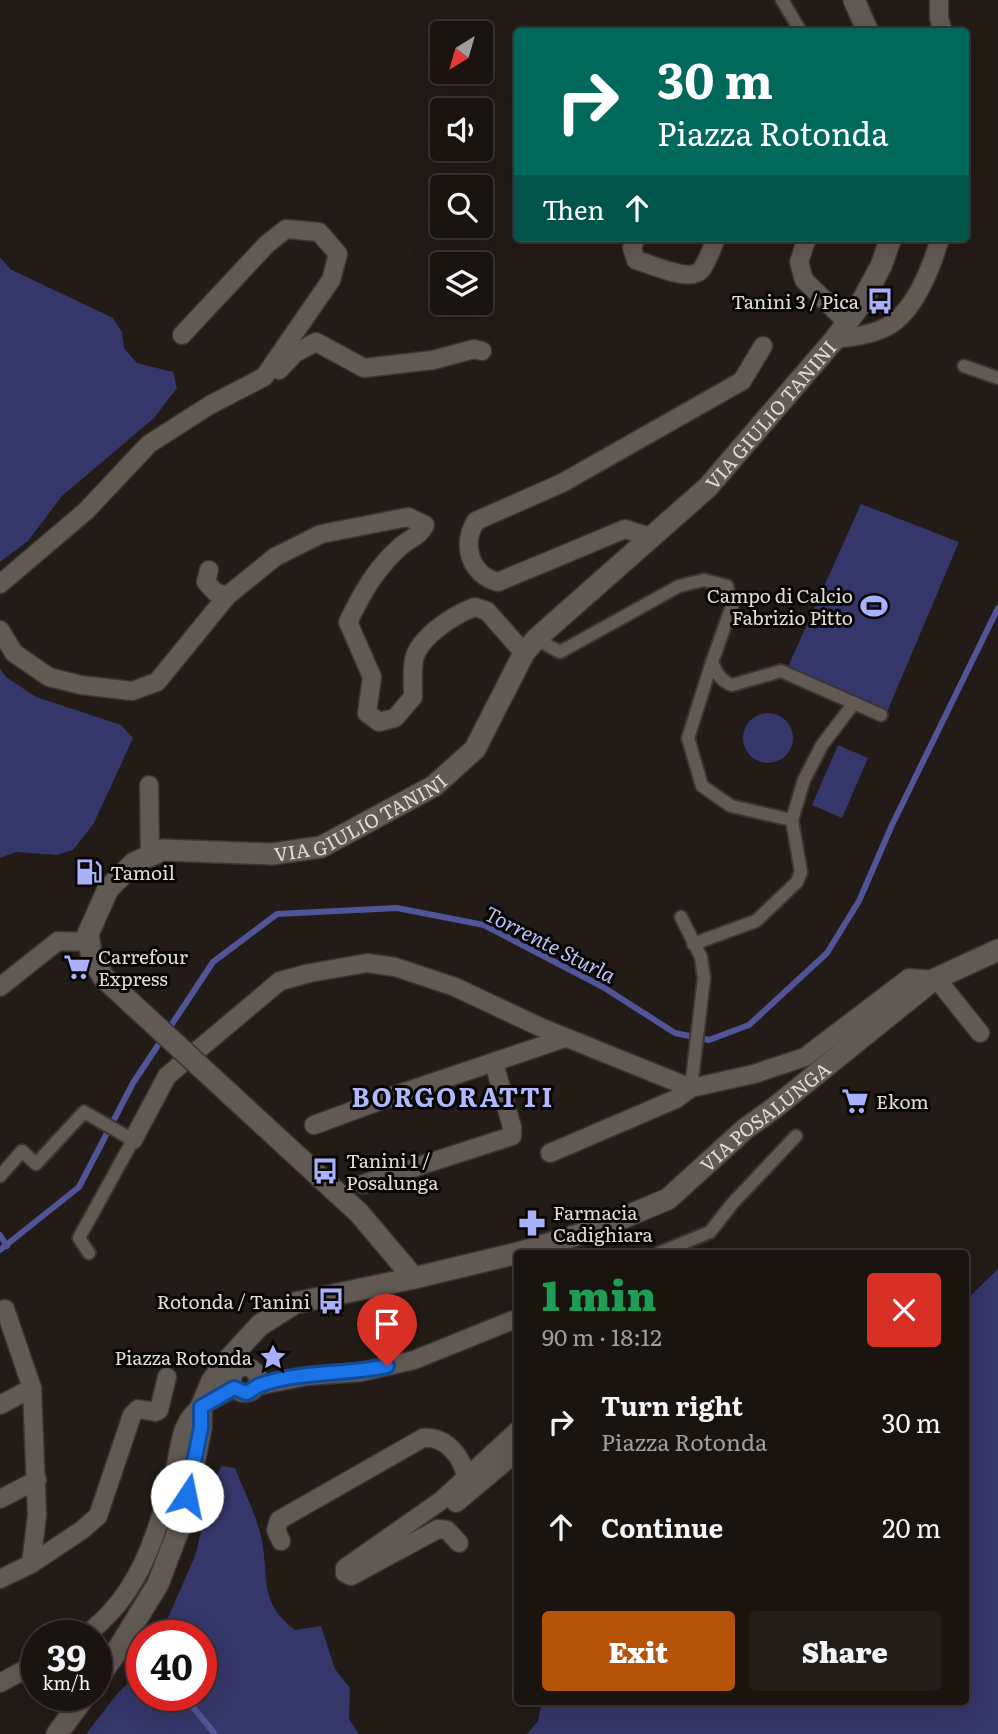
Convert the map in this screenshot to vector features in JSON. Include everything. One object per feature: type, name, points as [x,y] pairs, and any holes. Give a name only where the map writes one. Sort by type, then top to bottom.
[{"type":"main road","points":[[854,0],[867,28]]},
{"type":"main road","name":"VIA GIULIO TANINI","points":[[89,942],[88,934],[108,889],[134,863],[163,850],[272,854],[321,847],[434,786],[475,749],[530,646],[708,487],[841,331],[860,305],[890,242]]},
{"type":"main road","points":[[89,942],[92,959],[104,978],[359,1213],[414,1278]]},
{"type":"main road","name":"VIA POSALUNGA","points":[[531,1250],[594,1230],[668,1199],[745,1129],[935,979],[998,950]]},
{"type":"main road","name":"VIA POSALUNGA","points":[[260,1325],[295,1303],[514,1255]]},
{"type":"main road","points":[[112,1659],[158,1584],[183,1518],[201,1428],[201,1407],[212,1381],[260,1325]]},
{"type":"main road","points":[[57,1734],[74,1711]]},
{"type":"street","points":[[782,0],[799,28]]},
{"type":"street","points":[[939,0],[942,28]]},
{"type":"street","points":[[0,584],[86,511],[149,444],[210,405],[264,377],[331,281],[338,254],[319,232],[286,229],[267,244],[182,335]]},
{"type":"street","points":[[634,242],[632,248],[636,260],[684,275],[695,275],[703,268],[714,242]]},
{"type":"street","points":[[806,242],[799,262],[804,280],[841,331],[863,336],[890,325],[909,305],[932,267],[939,242]]},
{"type":"street","points":[[210,405],[257,393],[295,353],[316,342],[364,368],[433,360],[474,348],[482,351]]},
{"type":"street","points":[[651,537],[625,530],[498,582],[488,579],[474,565],[467,548],[468,533],[476,521],[562,483],[742,381],[763,346]]},
{"type":"street","points":[[964,366],[998,377]]},
{"type":"street","points":[[0,630],[14,653],[49,677],[82,685],[132,691],[157,682],[227,596],[275,557],[321,534],[408,517],[425,525],[420,534],[402,545],[368,581],[348,622],[372,677],[367,713],[379,722],[395,718],[413,697],[415,657],[425,640],[457,614],[475,607],[487,611],[530,646],[560,652],[679,586],[704,580],[727,586],[732,606],[688,738],[702,786],[731,806],[792,820]]},
{"type":"street","points":[[209,570],[206,582],[215,592],[227,596]]},
{"type":"street","points":[[712,663],[718,675],[732,685],[781,671],[881,715]]},
{"type":"street","points":[[694,944],[756,921],[797,882],[801,872],[792,820],[804,780],[822,745],[855,703]]},
{"type":"street","points":[[149,785],[150,856]]},
{"type":"street","points":[[550,1153],[676,1099],[693,1080],[704,978],[701,957],[681,917]]},
{"type":"street","points":[[0,987],[58,941],[89,942]]},
{"type":"street","points":[[89,1253],[79,1238],[167,1076],[280,981],[310,973],[367,963],[395,967],[455,987],[565,1038],[693,1080],[754,1074],[805,1057],[909,978],[935,979],[980,1033]]},
{"type":"street","points":[[314,1125],[565,1038]]},
{"type":"street","points":[[363,1184],[512,1136],[495,1063]]},
{"type":"street","points":[[0,1176],[22,1152],[36,1164],[84,1112],[134,1140]]},
{"type":"street","points":[[666,1250],[710,1232],[732,1204],[796,1136]]},
{"type":"street","points":[[0,1312],[5,1310],[32,1388],[37,1515],[31,1564]]},
{"type":"street","points":[[234,1388],[246,1393],[257,1385],[307,1376],[361,1372],[414,1360],[514,1320]]},
{"type":"street","points":[[246,1367],[249,1350],[260,1325]]},
{"type":"street","points":[[234,1388],[234,1371],[246,1367],[256,1373],[257,1385]]},
{"type":"street","points":[[0,1579],[31,1564],[98,1516],[132,1415],[138,1409],[155,1412],[159,1410],[167,1377]]},
{"type":"street","points":[[0,1405],[32,1388]]},
{"type":"street","points":[[104,1620],[119,1606],[136,1581],[162,1511],[184,1430],[191,1417],[201,1407],[234,1388]]},
{"type":"street","points":[[459,1543],[447,1530],[438,1529],[351,1576],[345,1573],[345,1567],[454,1491],[514,1434]]},
{"type":"street","points":[[281,1541],[276,1530],[279,1520],[423,1438],[440,1440],[457,1455],[464,1466],[466,1478]]},
{"type":"street","points":[[390,1537],[403,1538],[450,1508],[514,1454]]},
{"type":"street","points":[[0,1499],[37,1480]]},
{"type":"street","points":[[0,1683],[21,1672]]},
{"type":"shaded area","points":[[0,257],[10,269],[113,318],[122,332],[124,348],[137,363],[173,372],[177,388],[154,418],[62,496],[28,541],[0,562]]},
{"type":"shaded area","name":"Campo di Calcio Fabrizio Pitto","points":[[861,504],[959,542],[887,712],[787,669]]},
{"type":"shaded area","points":[[0,668],[6,677],[36,697],[121,725],[133,738],[94,823],[73,850],[56,855],[16,852],[0,858]]},
{"type":"shaded area","points":[[768,713],[785,721],[793,738],[785,755],[768,763],[751,755],[743,738],[751,721]]},
{"type":"shaded area","points":[[838,745],[868,758],[842,818],[812,805]]},
{"type":"shaded area","points":[[998,1269],[998,1734],[527,1734],[538,1721],[541,1705],[969,1705],[969,1297]]},
{"type":"shaded area","points":[[222,1466],[235,1468],[260,1532],[271,1600],[284,1620],[295,1630],[321,1626],[335,1669],[350,1688],[349,1719],[359,1734],[86,1734],[104,1711],[112,1711],[112,1700],[126,1685],[126,1711],[217,1711],[217,1620],[167,1620],[195,1556],[215,1478]]},
{"type":"waterway","name":"Torrente Sturla","points":[[0,1250],[79,1187],[133,1083],[213,962],[277,914],[397,908],[484,925],[603,987],[675,1033],[709,1040],[749,1025],[827,953],[859,901],[892,825],[998,608]]},
{"type":"waterway","points":[[0,1235],[7,1246]]},
{"type":"waterway","points":[[196,1711],[215,1734]]},
{"type":"place","name":"Tanini 3 / Pica","points":[[880,301]]},
{"type":"place","name":"Campo di Calcio Fabrizio Pitto","points":[[874,606]]},
{"type":"place","name":"Tamoil","points":[[89,872]]},
{"type":"place","name":"Carrefour Express","points":[[77,967]]},
{"type":"place","name":"Ekom","points":[[855,1101]]},
{"type":"place","name":"Tanini 1 / Posalunga","points":[[325,1171]]},
{"type":"place","name":"Farmacia Cadighiara","points":[[532,1223]]},
{"type":"place","name":"Rotonda / Tanini","points":[[331,1301]]},
{"type":"place","name":"Piazza Rotonda","points":[[273,1357]]},
{"type":"district","name":"BORGORATTI","points":[[453,1095]]},
{"type":"route","points":[[187,1496],[201,1428],[201,1407],[209,1401],[234,1388],[246,1393],[257,1385],[307,1376],[361,1372],[387,1366]]}]
